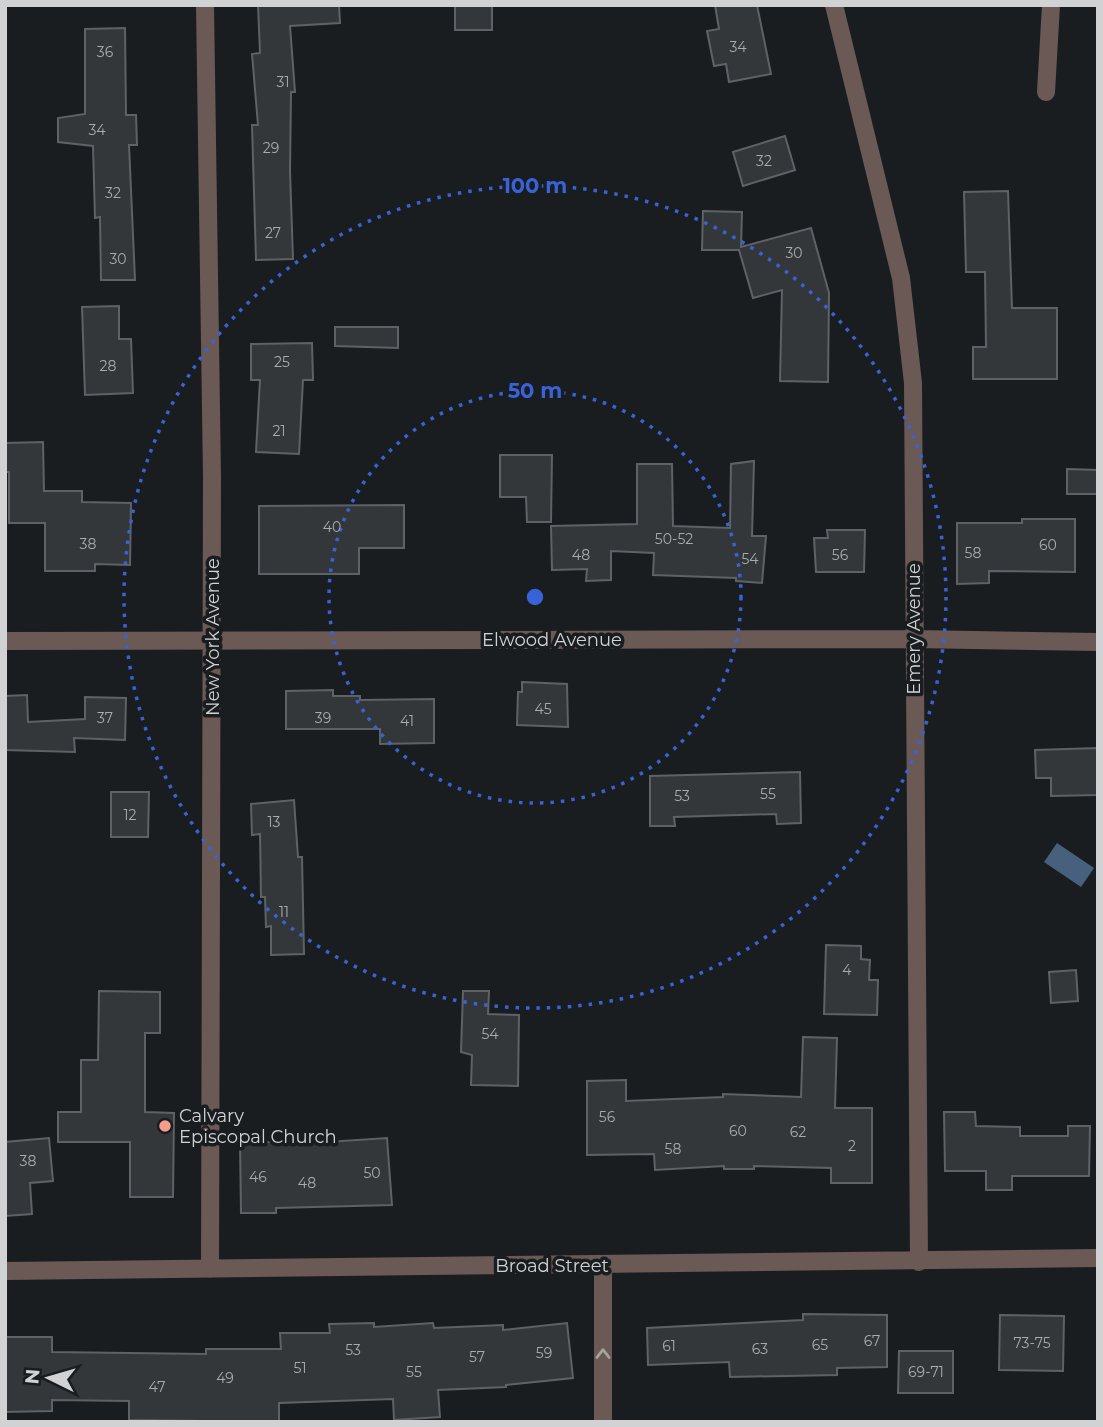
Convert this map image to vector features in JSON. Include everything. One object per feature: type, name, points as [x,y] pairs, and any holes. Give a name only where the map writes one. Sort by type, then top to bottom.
[{"type":"street","name":"New York Avenue","points":[[205,5],[213,641],[211,1269]]},
{"type":"street","name":"Emery Avenue","points":[[834,5],[890,230],[908,330],[913,383],[919,1262]]},
{"type":"street","points":[[1046,92],[1051,5]]},
{"type":"street","name":"Elwood Avenue","points":[[5,641],[913,639],[1098,642]]},
{"type":"street","name":"Broad Street","points":[[5,1271],[1098,1258]]},
{"type":"street","points":[[603,1265],[603,1422]]},
{"type":"water","points":[[1057,843],[1094,868],[1081,887],[1044,862]]},
{"type":"building","points":[[258,5],[339,5],[340,23],[290,26],[295,92],[291,92],[290,171],[293,259],[256,260],[252,125],[258,125],[252,54],[260,53]]},
{"type":"building","points":[[455,5],[492,5],[492,30],[455,30]]},
{"type":"building","points":[[715,5],[757,5],[771,74],[729,82],[726,64],[714,66],[707,31],[719,29]]},
{"type":"building","points":[[125,28],[126,115],[136,115],[137,145],[129,145],[135,280],[101,280],[100,217],[95,218],[93,146],[58,142],[58,118],[85,114],[85,29]]},
{"type":"building","points":[[785,136],[795,170],[743,186],[733,152]]},
{"type":"building","points":[[1008,191],[1012,308],[1057,308],[1057,379],[973,379],[973,347],[986,347],[985,272],[966,272],[964,192]]},
{"type":"building","points":[[703,211],[742,212],[741,247],[811,228],[829,293],[828,382],[780,381],[782,290],[753,298],[739,250],[702,250]]},
{"type":"building","points":[[119,306],[119,339],[131,339],[133,393],[85,395],[82,307]]},
{"type":"building","points":[[335,327],[398,327],[398,348],[335,346]]},
{"type":"building","points":[[312,343],[313,380],[303,380],[299,454],[256,452],[260,380],[251,380],[251,344]]},
{"type":"building","points":[[43,442],[44,491],[82,491],[82,502],[131,503],[130,565],[95,564],[95,571],[45,571],[45,523],[9,523],[9,472],[5,472],[5,443]]},
{"type":"building","points":[[500,455],[552,455],[551,522],[527,522],[526,497],[500,497]]},
{"type":"building","points":[[754,461],[752,536],[766,536],[762,583],[736,581],[736,578],[653,575],[654,553],[611,551],[611,580],[586,581],[587,569],[552,570],[551,526],[637,524],[637,464],[672,464],[673,526],[730,528],[731,464]]},
{"type":"building","points":[[1067,469],[1098,470],[1098,494],[1067,494]]},
{"type":"building","points":[[404,505],[404,548],[359,548],[359,574],[259,574],[259,506]]},
{"type":"building","points":[[1022,519],[1075,519],[1075,572],[989,571],[989,583],[957,584],[957,523],[1022,523]]},
{"type":"building","points":[[827,530],[865,530],[864,572],[816,572],[814,538],[828,538]]},
{"type":"building","points":[[522,682],[567,684],[568,727],[517,725],[518,692],[522,692]]},
{"type":"building","points":[[333,690],[333,696],[360,696],[360,700],[434,699],[434,743],[380,744],[380,729],[286,729],[286,691]]},
{"type":"building","points":[[27,695],[28,722],[85,719],[85,697],[126,698],[125,740],[74,738],[75,752],[5,750],[5,696]]},
{"type":"building","points":[[1098,748],[1098,795],[1051,796],[1051,778],[1036,778],[1035,750]]},
{"type":"building","points":[[800,772],[801,823],[777,824],[776,814],[674,817],[675,826],[650,826],[650,776]]},
{"type":"building","points":[[111,792],[149,792],[148,837],[111,837]]},
{"type":"building","points":[[294,800],[298,857],[302,857],[304,954],[271,955],[271,926],[266,927],[265,897],[261,897],[260,834],[252,835],[251,804]]},
{"type":"building","points":[[826,945],[861,946],[861,959],[870,960],[869,980],[878,980],[877,1015],[824,1014]]},
{"type":"building","points":[[1076,970],[1078,1001],[1051,1003],[1049,972]]},
{"type":"building","points":[[99,991],[160,992],[160,1033],[145,1033],[145,1112],[174,1113],[173,1197],[130,1197],[130,1142],[58,1142],[58,1112],[81,1112],[81,1060],[98,1060]]},
{"type":"building","points":[[463,991],[489,991],[488,1014],[519,1015],[518,1086],[471,1085],[472,1055],[461,1052]]},
{"type":"building","points":[[803,1037],[837,1038],[835,1108],[872,1108],[872,1183],[831,1183],[831,1168],[754,1166],[754,1169],[724,1169],[724,1166],[655,1170],[654,1154],[587,1155],[587,1081],[626,1080],[626,1101],[723,1097],[723,1094],[801,1097]]},
{"type":"building","points":[[944,1112],[975,1112],[976,1126],[1020,1127],[1020,1136],[1068,1136],[1068,1126],[1090,1126],[1089,1176],[1012,1176],[1012,1190],[986,1190],[986,1171],[945,1171]]},
{"type":"building","points":[[293,1135],[327,1136],[327,1142],[387,1138],[392,1205],[276,1208],[276,1213],[241,1213],[240,1142],[293,1142]]},
{"type":"building","points":[[49,1138],[53,1181],[30,1183],[32,1214],[5,1216],[5,1142]]},
{"type":"building","points":[[803,1314],[887,1315],[887,1367],[837,1368],[837,1375],[730,1377],[729,1362],[648,1365],[647,1328],[803,1320]]},
{"type":"building","points":[[1000,1315],[1064,1316],[1063,1371],[999,1370]]},
{"type":"building","points":[[374,1323],[374,1327],[433,1323],[434,1328],[503,1325],[503,1330],[567,1323],[573,1378],[506,1387],[438,1390],[440,1417],[394,1420],[393,1399],[279,1403],[279,1422],[129,1420],[129,1401],[52,1400],[52,1411],[5,1412],[5,1337],[52,1337],[52,1352],[206,1354],[206,1349],[281,1349],[280,1333],[330,1333],[329,1324]]},
{"type":"building","points":[[899,1351],[953,1351],[953,1393],[898,1393]]},
{"type":"place","name":"Calvary Episcopal Church","points":[[165,1126]]}]
